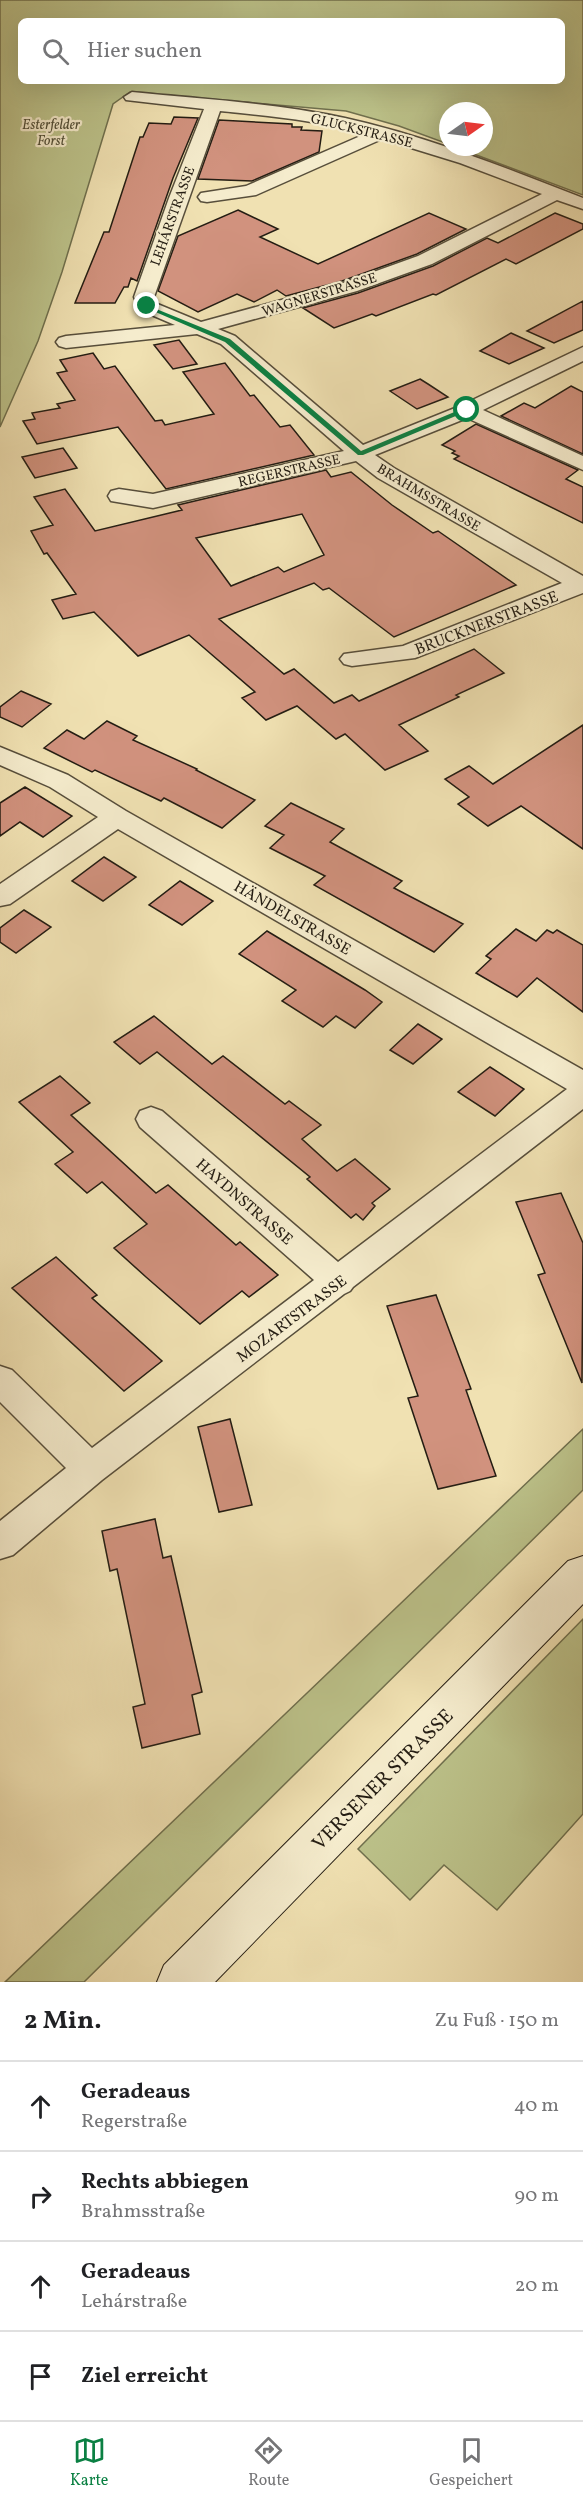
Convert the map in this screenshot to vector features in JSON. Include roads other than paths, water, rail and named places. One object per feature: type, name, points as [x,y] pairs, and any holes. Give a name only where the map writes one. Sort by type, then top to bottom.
[{"type":"street","name":"GLUCKSTRASSE","points":[[132,97],[287,113],[344,123],[466,159],[583,204]]},
{"type":"street","name":"LEHÁRSTRASSE","points":[[200,328],[147,306],[144,297],[178,198],[213,107]]},
{"type":"street","name":"LEHÁRSTRASSE","points":[[207,197],[249,191],[380,134]]},
{"type":"street","name":"WAGNERSTRASSE","points":[[66,342],[200,328],[350,287],[424,260],[556,194]]},
{"type":"street","name":"BRAHMSSTRASSE","points":[[200,328],[228,340],[360,454],[386,472],[582,585]]},
{"type":"street","name":"REGERSTRASSE","points":[[119,496],[153,501],[360,454],[467,410],[583,353]]},
{"type":"street","points":[[559,366],[583,377]]},
{"type":"street","points":[[467,410],[583,464]]},
{"type":"street","name":"BRUCKNERSTRASSE","points":[[352,659],[407,653],[582,585]]},
{"type":"street","name":"HÄNDELSTRASSE","points":[[0,755],[59,781],[117,817],[583,1084]]},
{"type":"street","points":[[0,897],[117,817]]},
{"type":"street","name":"MOZARTSTRASSE","points":[[0,1543],[90,1469],[339,1282],[583,1093]]},
{"type":"street","name":"HAYDNSTRASSE","points":[[151,1119],[339,1282]]},
{"type":"street","points":[[0,1380],[90,1469]]},
{"type":"street","name":"VERSENER STRASSE","points":[[182,1982],[583,1575]]},
{"type":"park label","name":"Esterfelder Forst","points":[[51,132]]}]
